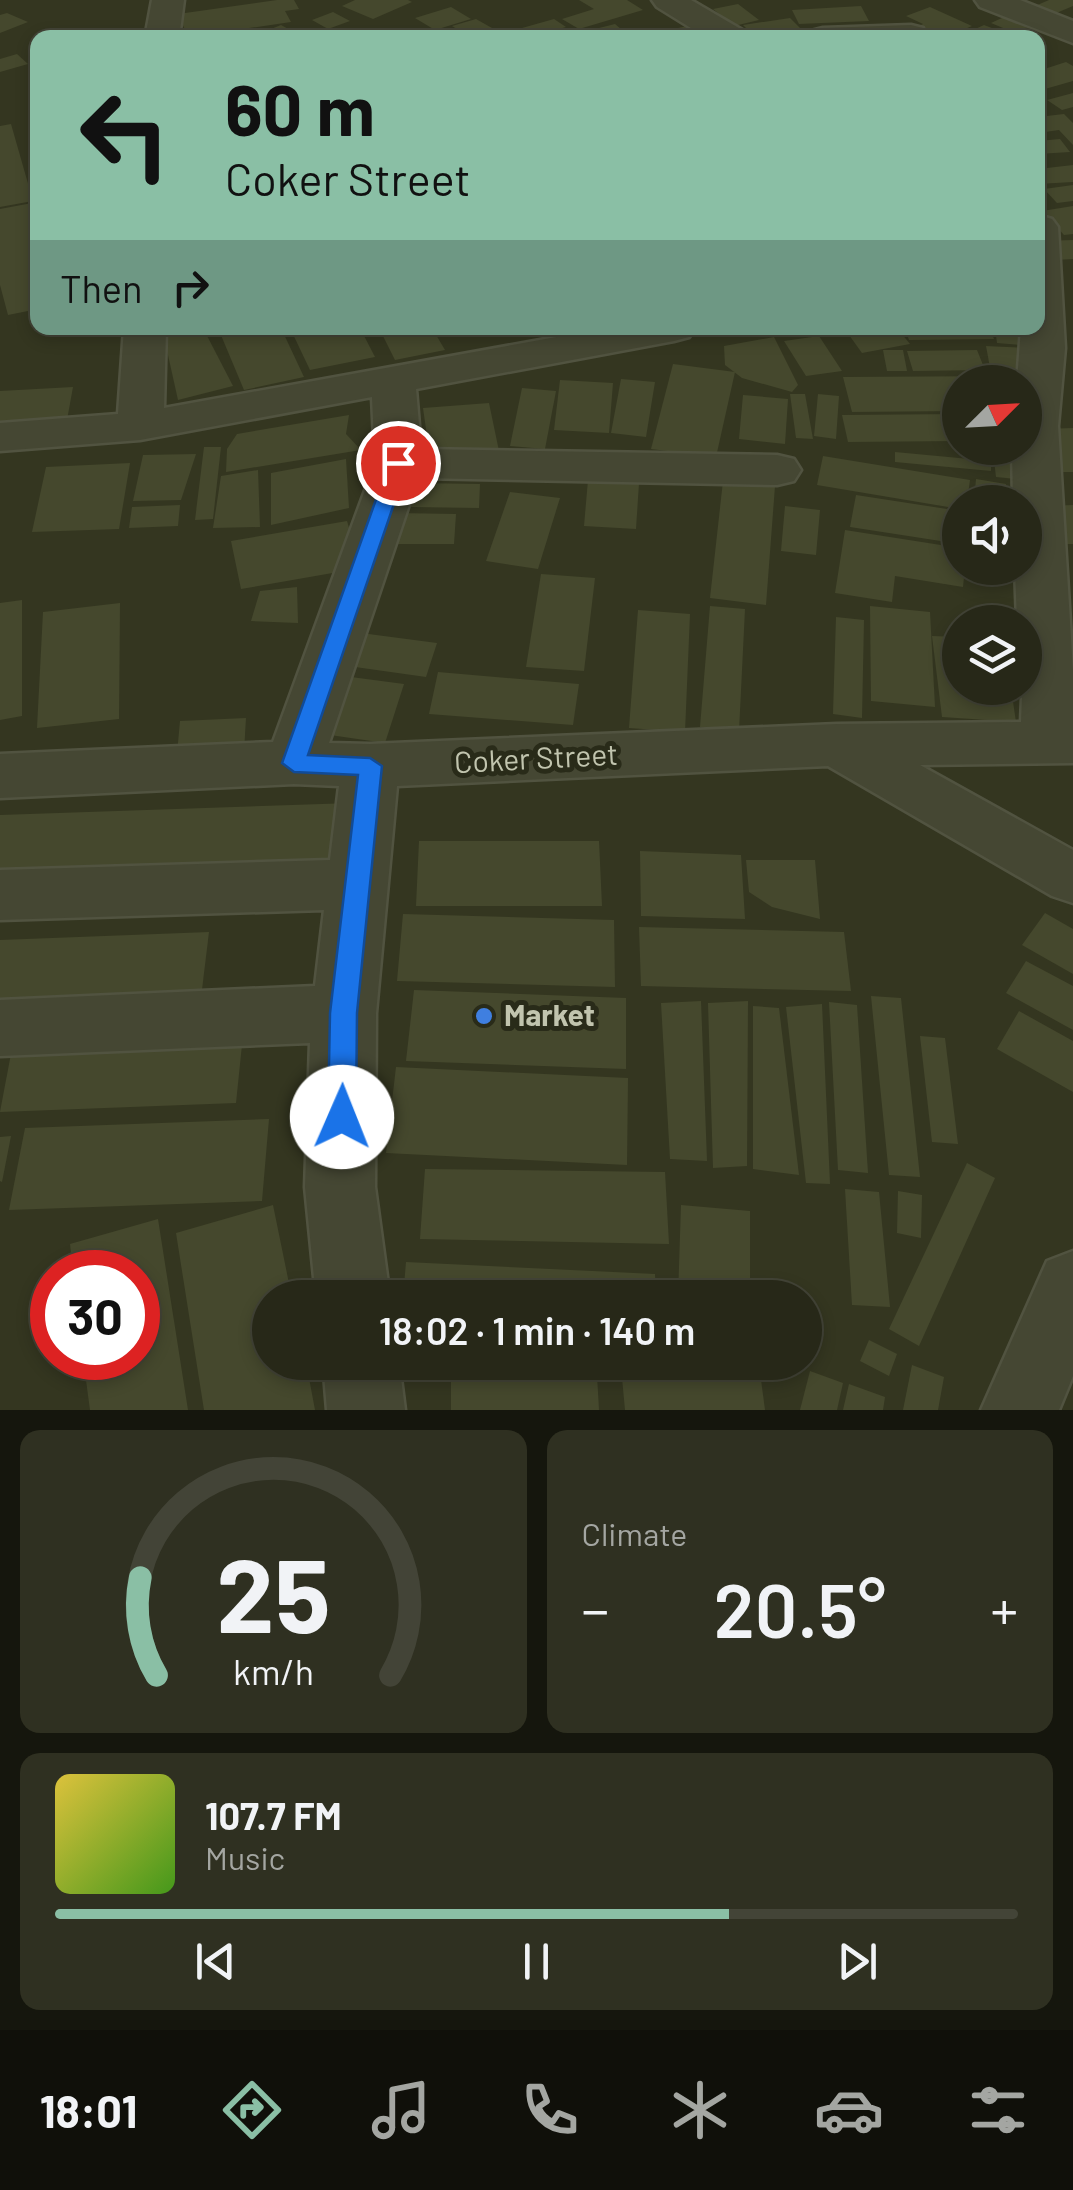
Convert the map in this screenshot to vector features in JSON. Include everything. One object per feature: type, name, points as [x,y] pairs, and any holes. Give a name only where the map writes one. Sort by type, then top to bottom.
[{"type":"street","points":[[163,30],[168,0]]},
{"type":"street","points":[[668,0],[719,30]]},
{"type":"street","points":[[900,0],[910,30]]},
{"type":"street","points":[[991,0],[1073,33]]},
{"type":"street","points":[[1045,276],[1073,272]]},
{"type":"street","points":[[140,426],[145,335]]},
{"type":"street","points":[[0,436],[140,426],[638,335]]},
{"type":"street","points":[[1042,335],[1035,426],[1054,488],[1061,743]]},
{"type":"street","points":[[294,763],[398,463],[394,382]]},
{"type":"street","points":[[398,463],[777,470]]},
{"type":"street","name":"Coker Street","points":[[0,776],[294,763],[370,766],[837,746],[1061,743]]},
{"type":"street","points":[[837,746],[1073,879]]},
{"type":"street","points":[[351,1280],[340,1187],[344,1013],[370,766]]},
{"type":"street","points":[[0,896],[359,884]]},
{"type":"street","points":[[0,1028],[344,1013]]},
{"type":"street","points":[[1020,1410],[1073,1287]]},
{"type":"street","points":[[363,1380],[366,1410]]},
{"type":"building","points":[[277,0],[294,0],[299,9],[285,11],[291,22],[236,30],[185,30],[178,14]]},
{"type":"building","points":[[355,0],[412,2],[373,19],[342,6]]},
{"type":"building","points":[[579,0],[627,0],[643,10],[579,29],[562,19],[594,9]]},
{"type":"building","points":[[1049,0],[1073,0],[1073,6],[1054,14],[1035,6]]},
{"type":"building","points":[[738,4],[759,20],[734,26],[713,9]]},
{"type":"building","points":[[861,6],[869,21],[799,24],[792,10]]},
{"type":"building","points":[[451,7],[471,19],[435,30],[415,18]]},
{"type":"building","points":[[930,7],[972,26],[963,30],[914,30],[923,24],[906,16]]},
{"type":"building","points":[[333,12],[350,21],[328,29],[312,20]]},
{"type":"building","points":[[7,13],[28,22],[0,33],[0,15]]},
{"type":"building","points":[[1004,17],[1028,27],[1008,30],[991,23]]},
{"type":"building","points":[[790,18],[801,29],[748,30],[743,25]]},
{"type":"building","points":[[476,19],[492,28],[458,30],[452,26]]},
{"type":"building","points":[[554,19],[566,27],[556,30],[522,28]]},
{"type":"building","points":[[615,24],[622,30],[591,30]]},
{"type":"building","points":[[693,25],[699,30],[668,30]]},
{"type":"building","points":[[17,54],[28,64],[0,72],[0,59]]},
{"type":"building","points":[[1066,62],[1073,66],[1073,81],[1045,89],[1045,69]]},
{"type":"building","points":[[1073,93],[1073,107],[1062,110],[1047,100]]},
{"type":"building","points":[[1064,114],[1073,123],[1073,145],[1059,130],[1045,132],[1045,116]]},
{"type":"building","points":[[11,124],[30,202],[0,207],[0,126]]},
{"type":"building","points":[[1060,139],[1070,152],[1045,154],[1045,140]]},
{"type":"building","points":[[1073,165],[1073,182],[1045,184],[1045,168]]},
{"type":"building","points":[[1073,185],[1073,201],[1057,203],[1045,189]]},
{"type":"building","points":[[30,203],[30,311],[8,315],[0,285],[0,209]]},
{"type":"building","points":[[1073,206],[1073,234],[1064,235],[1045,211]]},
{"type":"building","points":[[1073,240],[1073,259],[1055,260],[1045,241]]},
{"type":"building","points":[[164,335],[207,335],[233,386],[178,400]]},
{"type":"building","points":[[221,335],[284,335],[304,377],[244,390]]},
{"type":"building","points":[[293,335],[364,335],[375,357],[310,370]]},
{"type":"building","points":[[382,335],[436,335],[445,350],[395,360]]},
{"type":"building","points":[[849,335],[903,335],[910,344],[862,353]]},
{"type":"building","points":[[907,335],[993,335],[994,339],[909,340]]},
{"type":"building","points":[[996,335],[1031,335],[1033,346],[997,343]]},
{"type":"building","points":[[819,336],[842,371],[806,376],[784,341]]},
{"type":"building","points":[[774,337],[798,385],[792,392],[742,378],[725,365],[724,346]]},
{"type":"building","points":[[986,346],[1029,348],[1033,365],[990,365]]},
{"type":"building","points":[[883,350],[903,350],[907,371],[887,371]]},
{"type":"building","points":[[977,350],[983,365],[942,365],[942,371],[913,371],[907,351]]},
{"type":"building","points":[[673,364],[735,372],[716,457],[651,449]]},
{"type":"building","points":[[942,376],[942,411],[852,412],[843,377]]},
{"type":"building","points":[[621,379],[655,382],[646,437],[611,433]]},
{"type":"building","points":[[560,380],[613,383],[609,433],[554,430]]},
{"type":"building","points":[[73,387],[67,420],[0,424],[0,391]]},
{"type":"building","points":[[522,388],[556,391],[545,449],[510,446]]},
{"type":"building","points":[[790,394],[805,394],[813,439],[796,438]]},
{"type":"building","points":[[818,394],[839,396],[836,439],[814,436]]},
{"type":"building","points":[[743,395],[788,399],[785,444],[739,439]]},
{"type":"building","points":[[489,403],[499,451],[430,457],[423,408]]},
{"type":"building","points":[[942,414],[942,441],[848,442],[842,415]]},
{"type":"building","points":[[349,415],[346,434],[361,450],[226,472],[227,449],[237,434]]},
{"type":"building","points":[[1073,428],[1073,472],[1061,472],[1044,429]]},
{"type":"building","points":[[204,447],[221,447],[213,519],[195,520]]},
{"type":"building","points":[[895,452],[942,456],[942,465],[991,465],[991,471],[895,462]]},
{"type":"building","points":[[196,454],[181,500],[133,501],[143,455]]},
{"type":"building","points":[[823,456],[970,480],[969,485],[942,485],[942,506],[817,485]]},
{"type":"building","points":[[346,459],[349,508],[271,525],[271,473]]},
{"type":"building","points":[[130,463],[119,529],[32,532],[46,467]]},
{"type":"building","points":[[995,465],[1024,465],[1026,480],[996,477]]},
{"type":"building","points":[[258,470],[260,527],[213,528],[221,476]]},
{"type":"building","points":[[976,479],[1006,484],[1006,485],[975,485]]},
{"type":"building","points":[[588,480],[639,483],[636,529],[584,526]]},
{"type":"building","points":[[723,481],[775,486],[766,605],[710,598]]},
{"type":"building","points":[[413,483],[480,484],[479,508],[411,507]]},
{"type":"building","points":[[510,492],[560,498],[538,569],[486,561]]},
{"type":"building","points":[[856,495],[942,508],[942,541],[850,527]]},
{"type":"building","points":[[180,505],[178,526],[129,528],[132,507]]},
{"type":"building","points":[[1073,505],[1073,544],[1063,544],[1048,506]]},
{"type":"building","points":[[785,506],[820,510],[816,555],[781,551]]},
{"type":"building","points":[[395,513],[456,514],[454,544],[393,544]]},
{"type":"building","points":[[347,521],[361,568],[241,589],[231,541]]},
{"type":"building","points":[[845,530],[942,545],[942,584],[895,576],[892,602],[835,593]]},
{"type":"building","points":[[541,574],[595,578],[584,671],[526,667]]},
{"type":"building","points":[[297,587],[298,623],[251,621],[260,591]]},
{"type":"building","points":[[22,600],[22,716],[0,720],[0,603]]},
{"type":"building","points":[[120,603],[119,719],[37,728],[43,612]]},
{"type":"building","points":[[710,606],[745,609],[739,731],[700,727]]},
{"type":"building","points":[[870,606],[930,612],[935,707],[871,701]]},
{"type":"building","points":[[638,610],[690,614],[685,732],[629,728]]},
{"type":"building","points":[[836,617],[864,620],[862,718],[833,714]]},
{"type":"building","points":[[361,633],[437,643],[426,677],[348,666]]},
{"type":"building","points":[[932,636],[942,636],[942,705],[1014,705],[1016,722],[942,717]]},
{"type":"building","points":[[438,672],[579,684],[573,725],[429,714]]},
{"type":"building","points":[[351,677],[404,684],[385,743],[330,735]]},
{"type":"building","points":[[246,718],[244,751],[177,754],[180,721]]},
{"type":"building","points":[[352,803],[346,863],[0,875],[0,815]]},
{"type":"building","points":[[419,841],[599,841],[602,906],[416,906]]},
{"type":"building","points":[[640,851],[741,855],[745,919],[641,916]]},
{"type":"building","points":[[746,860],[815,860],[820,919],[772,907],[749,892]]},
{"type":"building","points":[[1045,913],[1073,929],[1073,974],[1022,945]]},
{"type":"building","points":[[403,914],[614,920],[615,987],[397,981]]},
{"type":"building","points":[[639,927],[844,932],[851,991],[641,986]]},
{"type":"building","points":[[209,932],[200,1006],[0,1014],[0,940]]},
{"type":"building","points":[[1026,961],[1073,986],[1073,1030],[1006,993]]},
{"type":"building","points":[[414,990],[626,998],[626,1069],[406,1061]]},
{"type":"building","points":[[871,996],[901,998],[920,1177],[889,1175]]},
{"type":"building","points":[[701,1001],[707,1161],[670,1159],[661,1003]]},
{"type":"building","points":[[748,1001],[747,1166],[713,1168],[708,1003]]},
{"type":"building","points":[[829,1002],[857,1005],[868,1173],[838,1170]]},
{"type":"building","points":[[822,1004],[830,1184],[806,1183],[786,1007]]},
{"type":"building","points":[[753,1006],[779,1008],[799,1175],[753,1169]]},
{"type":"building","points":[[1019,1011],[1073,1041],[1073,1092],[997,1049]]},
{"type":"building","points":[[243,1035],[236,1103],[0,1112],[13,1043]]},
{"type":"building","points":[[920,1036],[945,1038],[958,1144],[932,1142]]},
{"type":"building","points":[[396,1067],[628,1078],[627,1165],[386,1153]]},
{"type":"building","points":[[269,1119],[262,1201],[9,1210],[25,1128]]},
{"type":"building","points":[[11,1136],[2,1182],[0,1137]]},
{"type":"building","points":[[967,1163],[995,1178],[919,1346],[889,1329]]},
{"type":"building","points":[[425,1169],[665,1172],[669,1244],[420,1239]]},
{"type":"building","points":[[845,1189],[879,1192],[890,1307],[852,1305]]},
{"type":"building","points":[[898,1191],[922,1195],[921,1238],[897,1233]]},
{"type":"building","points":[[273,1205],[288,1280],[252,1280],[252,1380],[309,1380],[315,1410],[204,1410],[176,1233]]},
{"type":"building","points":[[681,1205],[750,1211],[750,1280],[679,1280]]},
{"type":"building","points":[[158,1219],[188,1410],[90,1410],[86,1380],[160,1380],[160,1250],[71,1250],[70,1244]]},
{"type":"building","points":[[406,1262],[655,1274],[655,1280],[404,1280]]},
{"type":"building","points":[[869,1340],[897,1354],[889,1376],[860,1361]]},
{"type":"building","points":[[912,1365],[944,1377],[938,1410],[903,1410]]},
{"type":"building","points":[[822,1375],[843,1383],[837,1410],[800,1410],[808,1380],[822,1380]]},
{"type":"building","points":[[451,1380],[597,1380],[599,1410],[451,1410]]},
{"type":"building","points":[[622,1380],[761,1380],[765,1410],[625,1410]]},
{"type":"building","points":[[849,1384],[885,1397],[883,1410],[843,1410]]},
{"type":"place","name":"Market","points":[[484,1016]]},
{"type":"route","points":[[342,1117],[344,1013],[370,766],[294,763],[398,463]]}]
